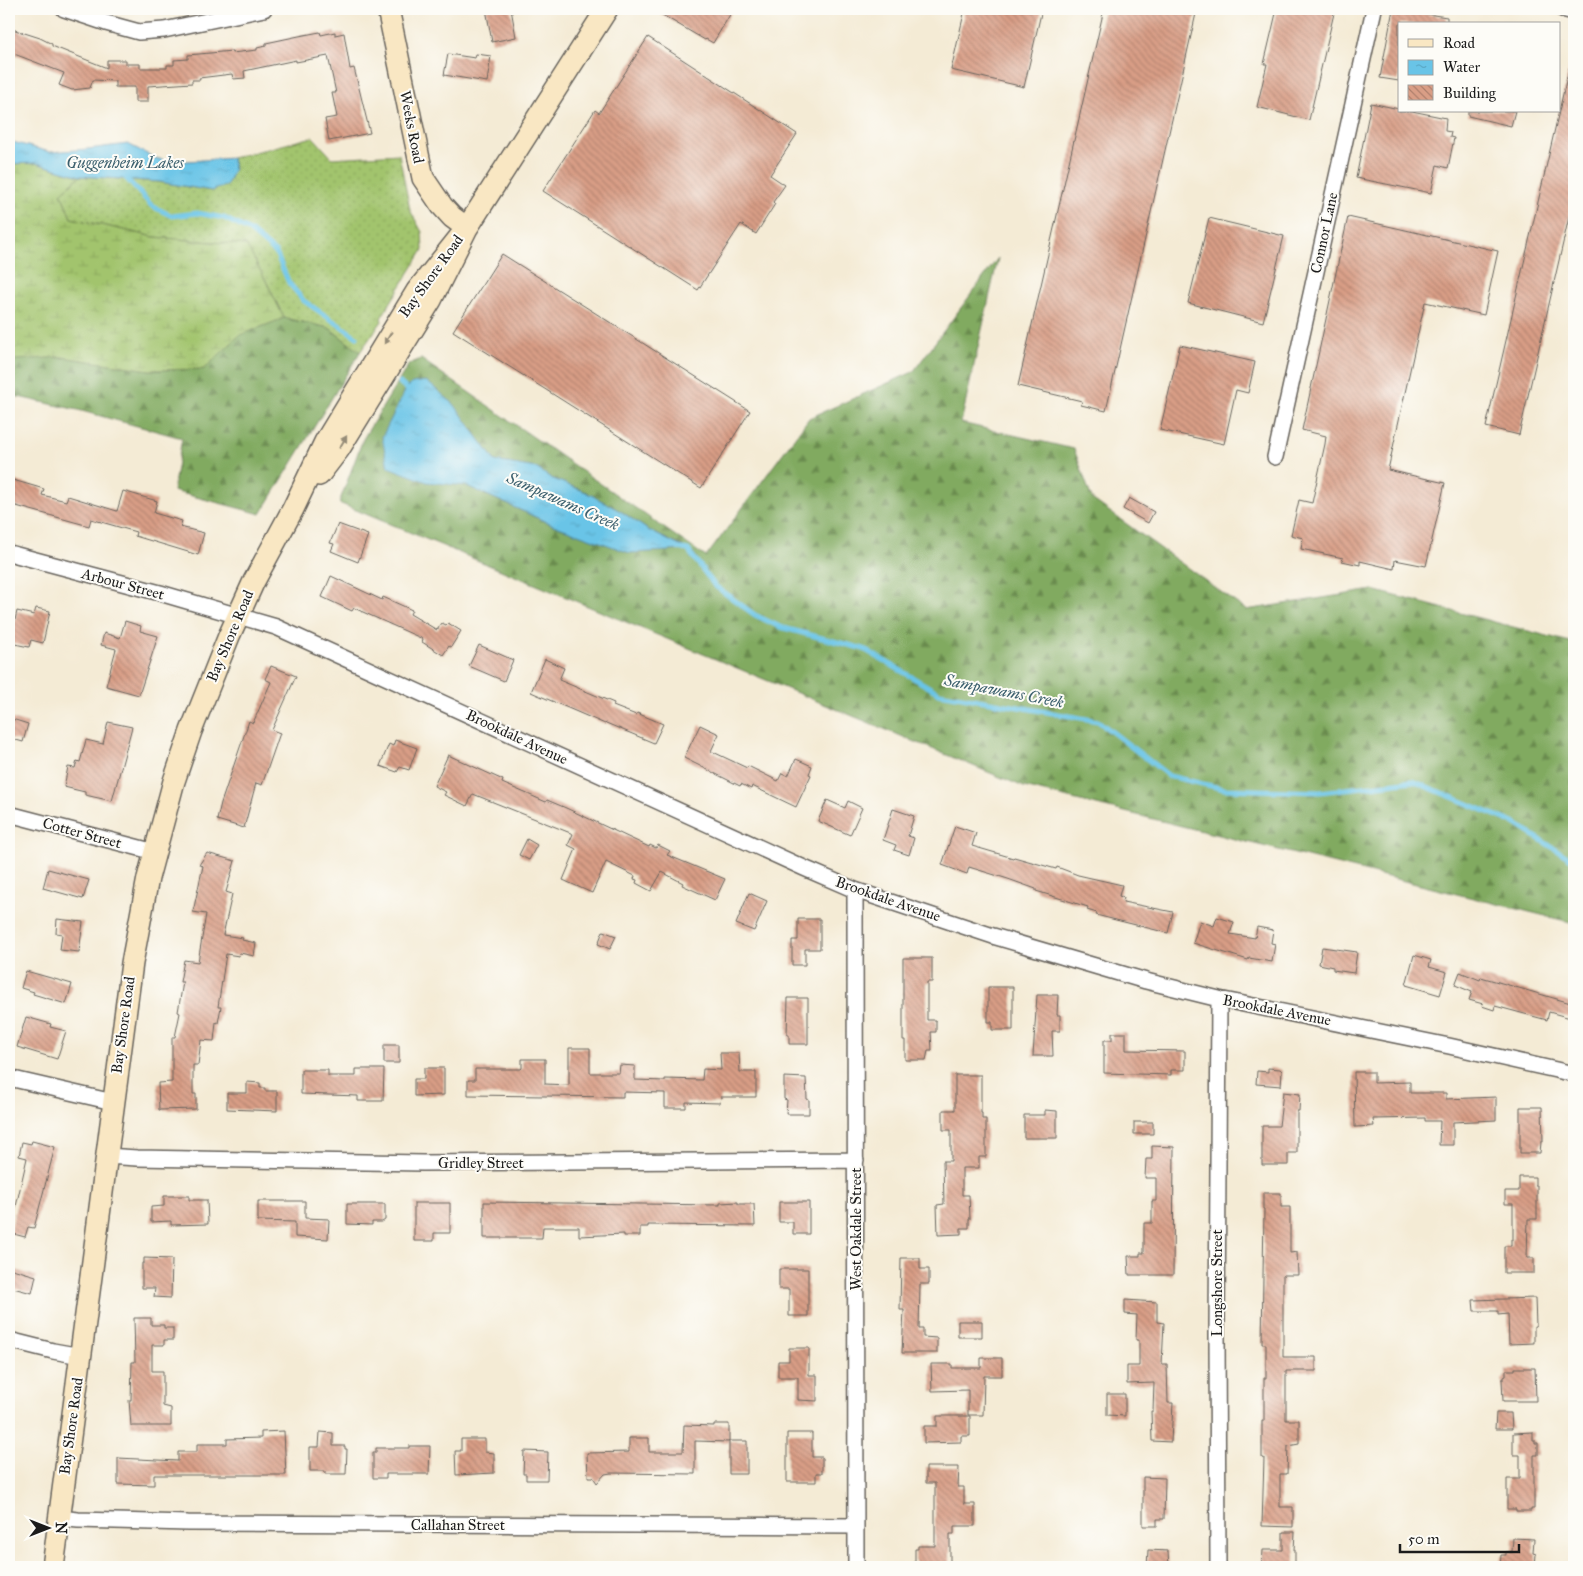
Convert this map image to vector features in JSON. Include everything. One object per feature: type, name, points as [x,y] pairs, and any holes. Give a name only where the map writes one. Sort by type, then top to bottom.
[{"type":"main road","name":"Weeks Road","points":[[388,9],[423,178],[442,206],[452,217],[467,228]]},
{"type":"main road","name":"Bay Shore Road","points":[[53,1567],[132,962],[142,906],[155,852],[174,781],[191,732],[208,685],[254,581],[293,509],[339,449],[432,300],[467,228],[607,9]]},
{"type":"street","points":[[64,9],[139,32],[164,30],[264,9]]},
{"type":"street","name":"Connor Lane","points":[[1275,457],[1374,9]]},
{"type":"street","points":[[1562,9],[1574,12]]},
{"type":"street","name":"Arbour Street","points":[[9,553],[238,616]]},
{"type":"street","name":"Brookdale Avenue","points":[[238,616],[276,627],[795,864],[856,890],[993,936],[1136,979],[1574,1074]]},
{"type":"street","name":"Cotter Street","points":[[9,814],[155,852]]},
{"type":"street","name":"West Oakdale Street","points":[[856,890],[856,1567]]},
{"type":"street","name":"Longshore Street","points":[[1218,1567],[1219,998]]},
{"type":"street","points":[[9,1078],[113,1102]]},
{"type":"street","name":"Gridley Street","points":[[106,1156],[423,1163],[856,1160]]},
{"type":"street","points":[[9,1340],[81,1356]]},
{"type":"street","name":"Callahan Street","points":[[59,1518],[198,1523],[856,1526]]},
{"type":"green space","points":[[313,137],[332,158],[399,154],[410,210],[422,232],[423,250],[381,318],[382,321],[360,352],[329,328],[284,318],[265,279],[245,245],[154,237],[71,218],[61,193],[80,176],[160,182],[212,191],[234,169],[232,158]]},
{"type":"green space","points":[[36,163],[80,176],[61,193],[71,218],[154,237],[246,245],[284,318],[240,335],[204,369],[150,370],[62,357],[16,360],[9,358],[9,164]]},
{"type":"green space","points":[[998,258],[961,423],[1074,449],[1092,499],[1246,610],[1373,590],[1574,643],[1574,923],[1024,787],[339,503],[363,439],[409,364],[421,359],[706,557],[809,418],[913,372]],"holes":[[[477,438],[495,461],[536,468],[551,478],[586,492],[622,512],[648,530],[687,549],[666,550],[553,525],[467,486]]]},
{"type":"green space","points":[[284,318],[329,328],[360,352],[261,514],[173,491],[182,438],[78,410],[9,395],[9,359],[62,357],[150,370],[204,369],[240,335]]},
{"type":"water","name":"Guggenheim Lakes","points":[[9,141],[50,152],[128,144],[155,158],[171,162],[232,158],[234,169],[227,185],[212,191],[160,182],[80,176],[36,163],[9,164]]},
{"type":"water","points":[[426,381],[454,404],[495,461],[536,468],[551,478],[586,492],[622,512],[648,530],[688,550],[630,553],[553,525],[467,486],[427,482],[388,467],[382,437],[406,389],[412,383]]},
{"type":"building","points":[[486,9],[511,9],[516,37],[492,42]]},
{"type":"building","points":[[652,9],[724,9],[731,13],[713,43]]},
{"type":"building","points":[[965,9],[1042,9],[1024,87],[951,70]]},
{"type":"building","points":[[1104,9],[1197,9],[1106,411],[1081,405],[1082,401],[1018,386]]},
{"type":"building","points":[[1277,9],[1335,9],[1309,120],[1257,107],[1267,64],[1264,64]]},
{"type":"building","points":[[1393,9],[1447,17],[1447,22],[1398,22],[1398,81],[1380,78]]},
{"type":"building","points":[[9,28],[40,38],[52,44],[52,46],[107,68],[107,60],[126,60],[126,64],[140,64],[140,68],[167,68],[167,65],[174,65],[174,60],[188,59],[188,55],[257,50],[257,48],[266,46],[266,43],[299,36],[320,32],[321,35],[335,32],[335,35],[344,33],[350,69],[354,68],[370,133],[329,141],[325,119],[337,117],[332,93],[336,93],[328,56],[296,62],[296,60],[244,71],[245,78],[233,79],[232,74],[199,78],[200,80],[192,80],[192,83],[148,86],[148,102],[135,102],[135,87],[115,87],[115,81],[93,80],[90,88],[72,90],[59,85],[64,73],[9,52]]},
{"type":"building","points":[[648,37],[797,134],[770,175],[785,185],[773,202],[775,204],[756,234],[741,224],[698,290],[543,191],[595,110],[599,113]]},
{"type":"building","points":[[448,54],[475,58],[476,54],[491,56],[487,82],[444,75]]},
{"type":"building","points":[[1569,68],[1574,69],[1574,195],[1519,435],[1486,427]]},
{"type":"building","points":[[1371,103],[1398,109],[1398,112],[1417,112],[1446,118],[1445,131],[1451,132],[1450,137],[1454,138],[1448,168],[1437,165],[1431,193],[1356,178]]},
{"type":"building","points":[[1468,112],[1515,112],[1511,126],[1468,116]]},
{"type":"building","points":[[1348,217],[1498,251],[1484,315],[1425,302],[1388,470],[1445,483],[1426,566],[1395,560],[1394,569],[1360,561],[1360,565],[1342,561],[1343,558],[1301,549],[1303,538],[1291,535],[1299,500],[1312,503],[1325,444],[1326,436],[1302,430]]},
{"type":"building","points":[[1209,218],[1284,236],[1263,322],[1188,303]]},
{"type":"building","points":[[502,254],[750,411],[701,488],[453,331]]},
{"type":"building","points":[[1180,345],[1255,362],[1248,393],[1236,390],[1224,444],[1160,430]]},
{"type":"building","points":[[13,480],[44,489],[42,495],[66,501],[68,496],[117,511],[123,491],[157,501],[154,513],[182,521],[180,527],[204,533],[198,555],[135,536],[136,532],[91,519],[89,526],[9,504],[9,494]]},
{"type":"building","points":[[1129,498],[1154,512],[1148,523],[1123,509]]},
{"type":"building","points":[[338,524],[368,535],[358,562],[331,551],[334,544],[330,543]]},
{"type":"building","points":[[331,576],[382,600],[383,597],[412,610],[410,614],[437,630],[442,623],[446,625],[448,623],[461,631],[451,647],[449,646],[443,655],[422,642],[423,639],[354,608],[352,611],[322,597]]},
{"type":"building","points":[[36,608],[50,611],[43,643],[31,640],[29,647],[10,643],[17,611],[34,615]]},
{"type":"building","points":[[125,621],[141,626],[140,631],[158,636],[139,695],[106,686],[116,649],[101,645],[104,633],[120,638]]},
{"type":"building","points":[[479,645],[513,660],[504,681],[469,666]]},
{"type":"building","points":[[545,659],[564,668],[559,680],[614,703],[613,706],[636,715],[637,713],[663,724],[654,743],[531,692]]},
{"type":"building","points":[[271,666],[296,676],[272,730],[280,733],[262,785],[256,783],[244,828],[217,820],[249,721],[253,723],[271,682],[265,679]]},
{"type":"building","points":[[9,718],[28,724],[23,742],[9,738]]},
{"type":"building","points":[[108,722],[132,727],[112,801],[85,795],[85,792],[64,787],[68,767],[75,768],[77,761],[80,762],[86,740],[103,744]]},
{"type":"building","points":[[700,725],[719,734],[711,751],[778,781],[782,773],[788,776],[796,759],[812,766],[809,774],[811,775],[796,807],[752,786],[751,789],[741,784],[740,786],[684,758]]},
{"type":"building","points":[[395,740],[417,748],[409,770],[400,767],[397,772],[380,766],[389,744],[393,746]]},
{"type":"building","points":[[448,755],[503,780],[502,783],[546,802],[547,800],[566,808],[649,847],[650,845],[656,848],[658,845],[670,851],[667,855],[725,879],[715,900],[682,885],[683,883],[662,872],[651,891],[636,883],[635,876],[606,862],[592,893],[563,880],[576,849],[568,845],[573,834],[473,794],[467,806],[444,795],[446,792],[434,786]]},
{"type":"building","points":[[827,800],[845,808],[848,801],[862,808],[850,835],[818,821]]},
{"type":"building","points":[[893,809],[914,816],[908,836],[914,838],[909,855],[894,850],[896,845],[883,840]]},
{"type":"building","points":[[955,826],[976,833],[972,846],[1122,885],[1119,896],[1124,898],[1123,902],[1173,912],[1168,933],[1096,915],[1097,913],[1087,910],[1088,907],[969,867],[967,874],[942,865]]},
{"type":"building","points":[[527,839],[537,845],[529,860],[519,855]]},
{"type":"building","points":[[207,853],[235,861],[226,892],[232,894],[223,935],[243,938],[242,940],[256,943],[254,956],[240,953],[239,956],[226,954],[218,1007],[221,1007],[218,1023],[216,1022],[214,1041],[201,1040],[198,1065],[193,1065],[193,1094],[196,1094],[196,1109],[159,1110],[158,1083],[172,1082],[172,1037],[175,1037],[180,1013],[178,1012],[183,982],[180,982],[184,960],[198,962],[206,914],[193,912],[203,866],[199,865]]},
{"type":"building","points":[[48,869],[89,880],[83,899],[43,888]]},
{"type":"building","points":[[749,893],[767,901],[754,931],[736,924]]},
{"type":"building","points":[[1217,917],[1234,922],[1230,934],[1255,938],[1257,927],[1273,930],[1271,943],[1275,944],[1272,962],[1249,958],[1248,960],[1193,943],[1200,921],[1214,926]]},
{"type":"building","points":[[57,919],[83,922],[79,952],[60,950],[62,934],[56,933]]},
{"type":"building","points":[[798,919],[820,919],[820,949],[805,949],[805,965],[792,965],[792,940],[798,940]]},
{"type":"building","points":[[603,931],[616,936],[610,949],[598,944]]},
{"type":"building","points":[[1322,947],[1357,952],[1354,973],[1333,970],[1333,967],[1319,964]]},
{"type":"building","points":[[1414,955],[1431,960],[1429,967],[1447,972],[1440,995],[1406,985]]},
{"type":"building","points":[[903,958],[932,958],[932,982],[927,982],[927,1020],[936,1020],[936,1032],[931,1032],[932,1051],[928,1051],[926,1060],[905,1060],[905,1040],[903,1040]]},
{"type":"building","points":[[26,971],[72,984],[66,1004],[33,994],[34,992],[21,988]]},
{"type":"building","points":[[1460,972],[1480,980],[1481,977],[1574,1004],[1574,1019],[1549,1012],[1547,1020],[1495,1006],[1494,1010],[1482,1006],[1483,1004],[1469,1000],[1472,992],[1455,985]]},
{"type":"building","points":[[988,987],[1013,987],[1013,1030],[992,1030],[992,1022],[988,1022]]},
{"type":"building","points":[[1037,995],[1058,995],[1057,1015],[1060,1015],[1060,1031],[1052,1031],[1053,1056],[1033,1056]]},
{"type":"building","points":[[788,998],[808,998],[808,1044],[789,1044],[789,1035],[787,1035]]},
{"type":"building","points":[[26,1017],[51,1024],[50,1027],[66,1031],[57,1059],[17,1047]]},
{"type":"building","points":[[1112,1033],[1126,1033],[1126,1050],[1185,1051],[1185,1070],[1171,1070],[1171,1075],[1104,1073],[1104,1040],[1112,1040]]},
{"type":"building","points":[[384,1045],[399,1045],[399,1063],[384,1063]]},
{"type":"building","points":[[569,1048],[590,1048],[590,1073],[619,1073],[620,1065],[635,1066],[635,1080],[665,1081],[665,1079],[702,1080],[703,1069],[721,1070],[720,1053],[739,1053],[740,1072],[756,1072],[756,1097],[721,1097],[720,1103],[686,1102],[686,1108],[665,1108],[665,1093],[623,1092],[623,1097],[468,1095],[468,1080],[475,1080],[475,1069],[521,1069],[522,1059],[545,1059],[545,1084],[569,1085]]},
{"type":"building","points":[[424,1068],[444,1068],[444,1095],[414,1096],[414,1079],[424,1079]]},
{"type":"building","points":[[1268,1068],[1280,1069],[1282,1071],[1281,1086],[1256,1084],[1257,1071],[1268,1072]]},
{"type":"building","points":[[356,1069],[384,1069],[383,1101],[358,1101],[358,1096],[301,1094],[301,1070],[328,1070],[328,1076],[356,1076]]},
{"type":"building","points":[[1354,1072],[1374,1072],[1374,1083],[1410,1082],[1410,1093],[1446,1093],[1446,1099],[1496,1097],[1496,1120],[1453,1122],[1453,1145],[1439,1145],[1440,1121],[1425,1121],[1425,1118],[1373,1119],[1374,1126],[1355,1127]]},
{"type":"building","points":[[955,1075],[981,1075],[981,1113],[982,1119],[986,1119],[986,1157],[979,1157],[979,1168],[962,1168],[962,1195],[969,1195],[969,1228],[961,1228],[961,1234],[938,1235],[937,1205],[944,1204],[943,1161],[951,1161],[951,1130],[943,1130],[943,1110],[955,1110]]},
{"type":"building","points":[[784,1077],[806,1078],[809,1114],[786,1114],[787,1100],[784,1099]]},
{"type":"building","points":[[247,1082],[260,1083],[260,1088],[265,1088],[265,1091],[277,1091],[277,1111],[227,1109],[227,1093],[247,1093]]},
{"type":"building","points":[[1283,1092],[1300,1094],[1299,1111],[1297,1111],[1297,1153],[1288,1153],[1288,1165],[1262,1165],[1262,1126],[1279,1126]]},
{"type":"building","points":[[1520,1107],[1542,1107],[1543,1142],[1541,1142],[1540,1153],[1520,1153]]},
{"type":"building","points":[[1045,1110],[1057,1111],[1057,1138],[1024,1138],[1024,1115],[1045,1115]]},
{"type":"building","points":[[1134,1122],[1153,1122],[1153,1134],[1134,1134]]},
{"type":"building","points":[[32,1141],[55,1147],[34,1228],[28,1227],[25,1237],[10,1233],[27,1158],[19,1156],[22,1142],[31,1144]]},
{"type":"building","points":[[1152,1146],[1174,1147],[1173,1275],[1129,1275],[1128,1256],[1140,1256],[1140,1253],[1144,1253],[1144,1223],[1152,1223],[1152,1201],[1156,1201],[1156,1178],[1145,1178],[1146,1159],[1152,1159]]},
{"type":"building","points":[[1519,1177],[1535,1177],[1535,1185],[1537,1185],[1537,1219],[1528,1219],[1527,1258],[1534,1258],[1534,1273],[1504,1273],[1504,1246],[1511,1246],[1511,1239],[1513,1239],[1513,1204],[1505,1204],[1505,1191],[1519,1191]]},
{"type":"building","points":[[1263,1193],[1281,1193],[1281,1207],[1290,1207],[1290,1253],[1297,1252],[1298,1275],[1283,1275],[1283,1357],[1316,1357],[1316,1371],[1286,1371],[1286,1420],[1299,1420],[1299,1444],[1288,1446],[1287,1474],[1280,1474],[1280,1507],[1293,1507],[1293,1527],[1262,1526],[1264,1458],[1262,1458],[1262,1421],[1264,1421],[1264,1378],[1266,1378],[1266,1344],[1262,1344]]},
{"type":"building","points":[[164,1196],[189,1196],[189,1200],[207,1200],[208,1224],[171,1225],[171,1221],[151,1222],[151,1207],[164,1206]]},
{"type":"building","points":[[258,1201],[305,1201],[305,1218],[329,1219],[328,1239],[295,1237],[295,1222],[258,1221]]},
{"type":"building","points":[[484,1202],[720,1205],[720,1203],[738,1202],[738,1204],[754,1204],[755,1226],[648,1225],[648,1227],[640,1227],[640,1236],[624,1236],[624,1234],[579,1236],[579,1227],[543,1227],[542,1238],[484,1238]]},
{"type":"building","points":[[779,1202],[809,1202],[809,1234],[793,1234],[793,1222],[779,1222]]},
{"type":"building","points":[[414,1203],[450,1203],[450,1233],[434,1233],[434,1241],[414,1241]]},
{"type":"building","points":[[347,1204],[385,1204],[385,1220],[382,1222],[372,1222],[372,1225],[347,1224]]},
{"type":"building","points":[[144,1258],[172,1259],[171,1298],[154,1297],[155,1288],[142,1288],[142,1263],[144,1263]]},
{"type":"building","points":[[901,1258],[920,1258],[920,1269],[929,1269],[929,1284],[920,1284],[919,1329],[923,1329],[923,1337],[937,1338],[937,1353],[902,1353],[904,1310],[900,1310]]},
{"type":"building","points":[[9,1268],[36,1276],[32,1293],[9,1287]]},
{"type":"building","points":[[779,1269],[808,1269],[808,1316],[789,1316],[789,1289],[779,1289]]},
{"type":"building","points":[[1535,1298],[1536,1326],[1534,1326],[1534,1343],[1509,1344],[1508,1314],[1498,1315],[1498,1311],[1474,1311],[1473,1300]]},
{"type":"building","points":[[1125,1300],[1157,1302],[1157,1322],[1164,1323],[1162,1364],[1167,1364],[1168,1403],[1173,1403],[1171,1442],[1152,1441],[1151,1411],[1153,1411],[1154,1383],[1127,1384],[1127,1366],[1139,1366],[1139,1340],[1136,1340],[1137,1315],[1125,1314]]},
{"type":"building","points":[[134,1318],[151,1318],[151,1325],[164,1325],[164,1328],[173,1328],[173,1340],[164,1340],[164,1345],[152,1345],[152,1371],[163,1371],[163,1406],[171,1408],[171,1426],[131,1426],[129,1400],[131,1400],[132,1362],[135,1362]]},
{"type":"building","points":[[958,1321],[982,1321],[982,1337],[958,1337]]},
{"type":"building","points":[[789,1348],[809,1348],[809,1375],[817,1375],[817,1401],[798,1400],[798,1377],[778,1377],[778,1361],[789,1361]]},
{"type":"building","points":[[981,1358],[1002,1358],[1002,1376],[984,1376],[983,1415],[968,1415],[968,1390],[932,1391],[931,1364],[952,1364],[952,1368],[981,1368]]},
{"type":"building","points":[[1515,1368],[1535,1368],[1536,1401],[1503,1401],[1502,1379],[1506,1376],[1506,1370],[1515,1370]]},
{"type":"building","points":[[1107,1394],[1125,1394],[1125,1416],[1107,1415]]},
{"type":"building","points":[[1496,1413],[1511,1413],[1512,1429],[1495,1429]]},
{"type":"building","points":[[937,1416],[970,1416],[970,1436],[961,1436],[961,1442],[924,1443],[924,1426],[937,1426]]},
{"type":"building","points":[[714,1424],[729,1424],[729,1442],[695,1441],[695,1474],[611,1473],[605,1474],[597,1483],[593,1477],[588,1477],[587,1453],[629,1452],[629,1438],[649,1438],[649,1452],[683,1452],[684,1425],[714,1426]]},
{"type":"building","points":[[284,1431],[286,1475],[154,1475],[154,1485],[118,1484],[118,1458],[178,1461],[178,1452],[197,1452],[197,1444],[227,1444],[227,1439],[261,1438],[261,1432]]},
{"type":"building","points":[[320,1432],[333,1433],[333,1446],[345,1446],[345,1449],[347,1449],[346,1474],[325,1474],[325,1471],[310,1471],[310,1447],[319,1447]]},
{"type":"building","points":[[1533,1432],[1533,1440],[1535,1440],[1535,1443],[1538,1443],[1538,1455],[1534,1455],[1534,1509],[1531,1509],[1531,1511],[1516,1511],[1516,1509],[1507,1509],[1507,1479],[1520,1479],[1520,1455],[1513,1455],[1513,1433]]},
{"type":"building","points":[[787,1433],[812,1433],[812,1457],[822,1457],[822,1473],[816,1473],[816,1482],[787,1482]]},
{"type":"building","points":[[461,1439],[485,1439],[485,1452],[494,1453],[494,1473],[456,1475],[455,1451],[461,1451]]},
{"type":"building","points":[[729,1441],[747,1441],[747,1474],[729,1474]]},
{"type":"building","points":[[409,1446],[430,1446],[429,1474],[386,1474],[386,1478],[373,1478],[373,1452],[376,1452],[376,1448],[409,1448]]},
{"type":"building","points":[[524,1451],[548,1452],[547,1480],[526,1480],[526,1474],[523,1474]]},
{"type":"building","points":[[926,1467],[959,1467],[958,1487],[964,1487],[964,1504],[975,1504],[975,1526],[954,1526],[954,1534],[950,1534],[950,1567],[917,1567],[917,1563],[915,1563],[915,1549],[918,1549],[918,1546],[935,1546],[935,1483],[926,1483]]},
{"type":"building","points":[[1143,1477],[1165,1478],[1164,1519],[1157,1519],[1157,1526],[1143,1526]]},
{"type":"building","points":[[1283,1532],[1295,1532],[1295,1567],[1262,1567],[1263,1550],[1283,1550]]},
{"type":"building","points":[[1513,1538],[1534,1539],[1535,1567],[1500,1567],[1501,1555],[1506,1555],[1506,1552],[1512,1552]]},
{"type":"building","points":[[1148,1550],[1168,1551],[1169,1567],[1147,1567]]},
{"type":"waterway","name":"Sampawams Creek","points":[[124,176],[152,206],[172,216],[197,213],[224,218],[250,231],[276,253],[289,283],[304,301],[357,337]]},
{"type":"waterway","name":"Sampawams Creek","points":[[400,383],[410,392]]},
{"type":"waterway","name":"Sampawams Creek","points":[[682,549],[688,550],[715,586],[755,615],[780,627],[864,649],[939,693],[1098,721],[1169,776],[1224,789],[1320,792],[1413,781],[1514,823],[1574,861]]}]
